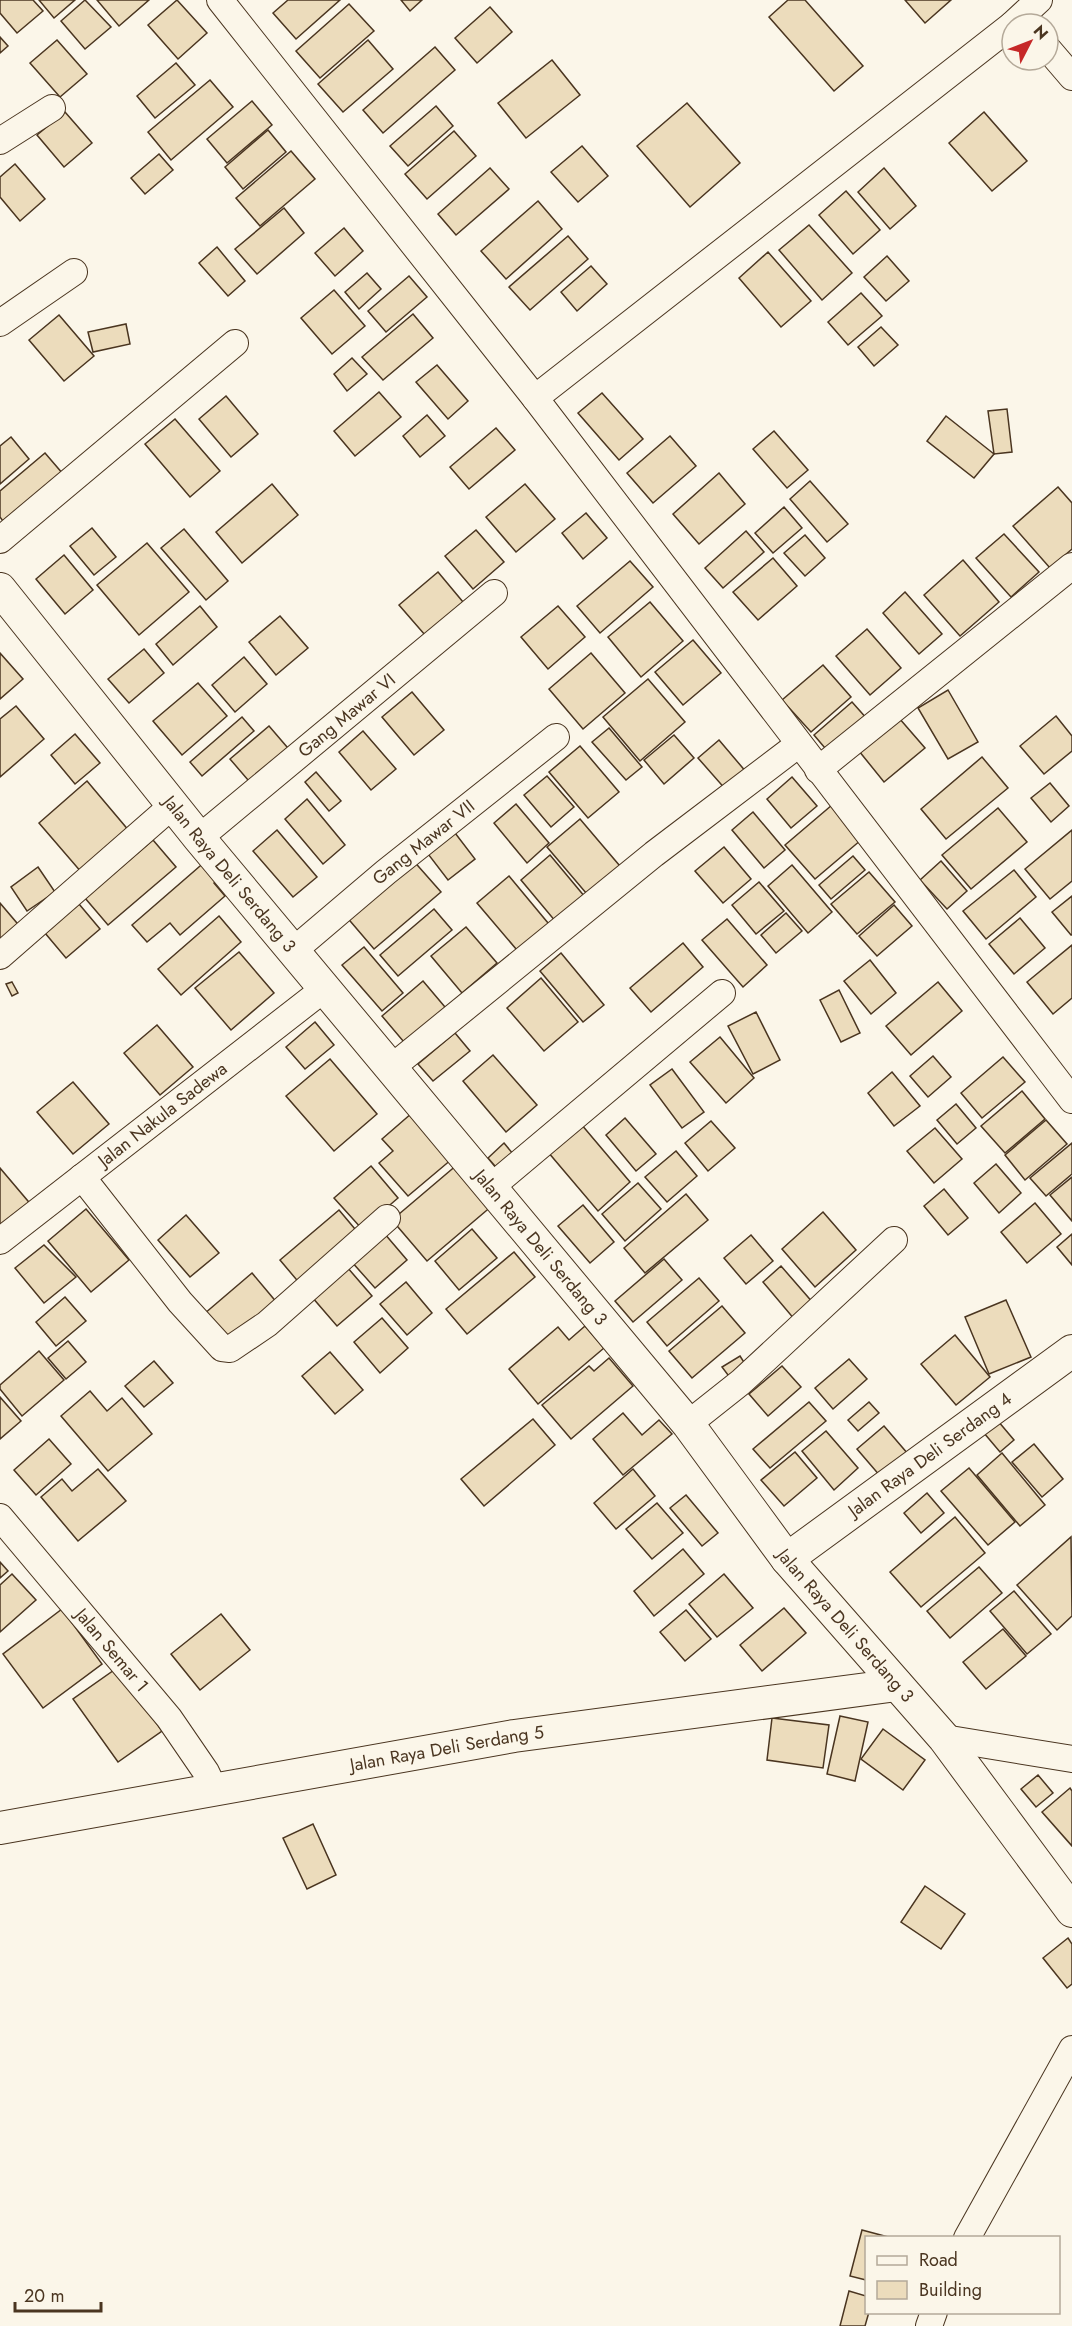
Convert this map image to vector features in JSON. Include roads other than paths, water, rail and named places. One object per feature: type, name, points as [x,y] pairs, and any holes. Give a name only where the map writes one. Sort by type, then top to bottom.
[{"type":"street","points":[[220,0],[535,398],[1072,1100]]},
{"type":"street","points":[[535,398],[1000,34]]},
{"type":"street","points":[[1060,63],[1072,77]]},
{"type":"street","points":[[0,141],[52,108]]},
{"type":"street","points":[[0,323],[74,272]]},
{"type":"street","points":[[0,540],[235,343]]},
{"type":"street","points":[[818,770],[1072,566]]},
{"type":"street","name":"Jalan Raya Deli Serdang 3","points":[[0,589],[199,838],[688,1424],[787,1559],[944,1738],[1072,1911]]},
{"type":"street","name":"Gang Mawar VI","points":[[199,838],[494,593]]},
{"type":"street","name":"Gang Mawar VII","points":[[293,951],[395,865],[556,737]]},
{"type":"street","points":[[391,1068],[600,898],[799,744]]},
{"type":"street","points":[[0,956],[172,805]]},
{"type":"street","name":"Jalan Nakula Sadewa","points":[[0,1241],[324,989]]},
{"type":"street","points":[[491,1187],[722,993]]},
{"type":"street","points":[[82,1177],[180,1302],[222,1348],[230,1349],[267,1324],[387,1218]]},
{"type":"street","points":[[688,1424],[741,1382],[894,1240]]},
{"type":"street","name":"Jalan Raya Deli Serdang 4","points":[[787,1559],[1072,1351]]},
{"type":"street","name":"Jalan Semar 1","points":[[0,1517],[169,1718],[210,1782]]},
{"type":"street","name":"Jalan Raya Deli Serdang 5","points":[[0,1828],[210,1782],[514,1736],[897,1684]]},
{"type":"street","points":[[944,1738],[1072,1759]]},
{"type":"street","points":[[968,2236],[1072,2049]]}]
